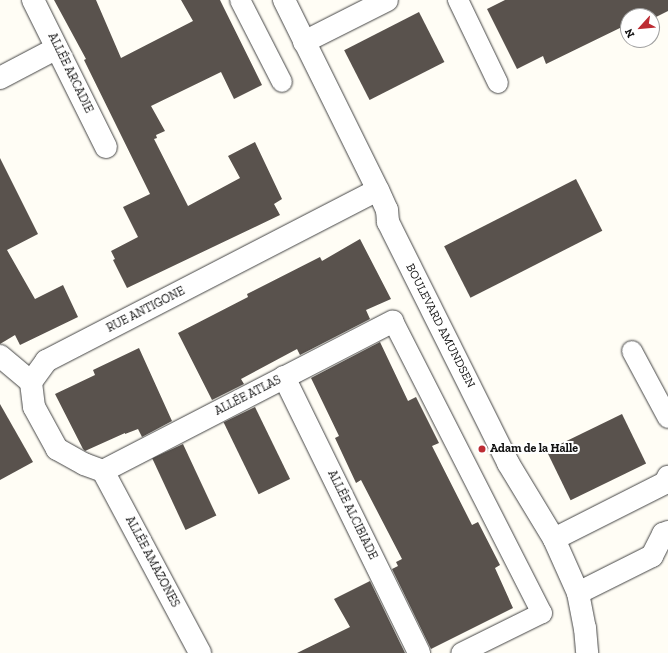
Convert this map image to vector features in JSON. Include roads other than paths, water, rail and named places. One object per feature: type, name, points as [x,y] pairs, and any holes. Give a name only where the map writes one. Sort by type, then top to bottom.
[{"type":"street","name":"ALLÉE ARCADIE","points":[[33,0],[106,147]]},
{"type":"street","name":"BOULEVARD AMUNDSEN","points":[[284,0],[378,190],[387,210],[388,222],[508,463],[554,539],[578,593],[585,628],[587,653]]},
{"type":"street","points":[[304,42],[377,2]]},
{"type":"street","points":[[0,78],[57,48]]},
{"type":"street","name":"RUE ANTIGONE","points":[[32,382],[46,361],[378,190]]},
{"type":"street","name":"ALLÉE ATLAS","points":[[103,471],[393,321]]},
{"type":"street","points":[[0,356],[32,382],[34,407],[57,449],[84,464],[103,471]]},
{"type":"street","name":"ALLÉE ALCIBIADE","points":[[284,377],[419,653]]},
{"type":"street","name":"ALLÉE AMAZONES","points":[[103,471],[200,653]]},
{"type":"street","points":[[554,539],[665,483],[668,477]]},
{"type":"street","points":[[578,593],[655,561],[663,534],[668,532]]},
{"type":"lane","points":[[240,0],[282,82]]},
{"type":"lane","points":[[458,0],[498,83]]},
{"type":"lane","points":[[393,321],[542,613],[461,653]]},
{"type":"lane","points":[[632,351],[668,418]]},
{"type":"place","name":"Adam de la Halle","points":[[482,449]]}]
